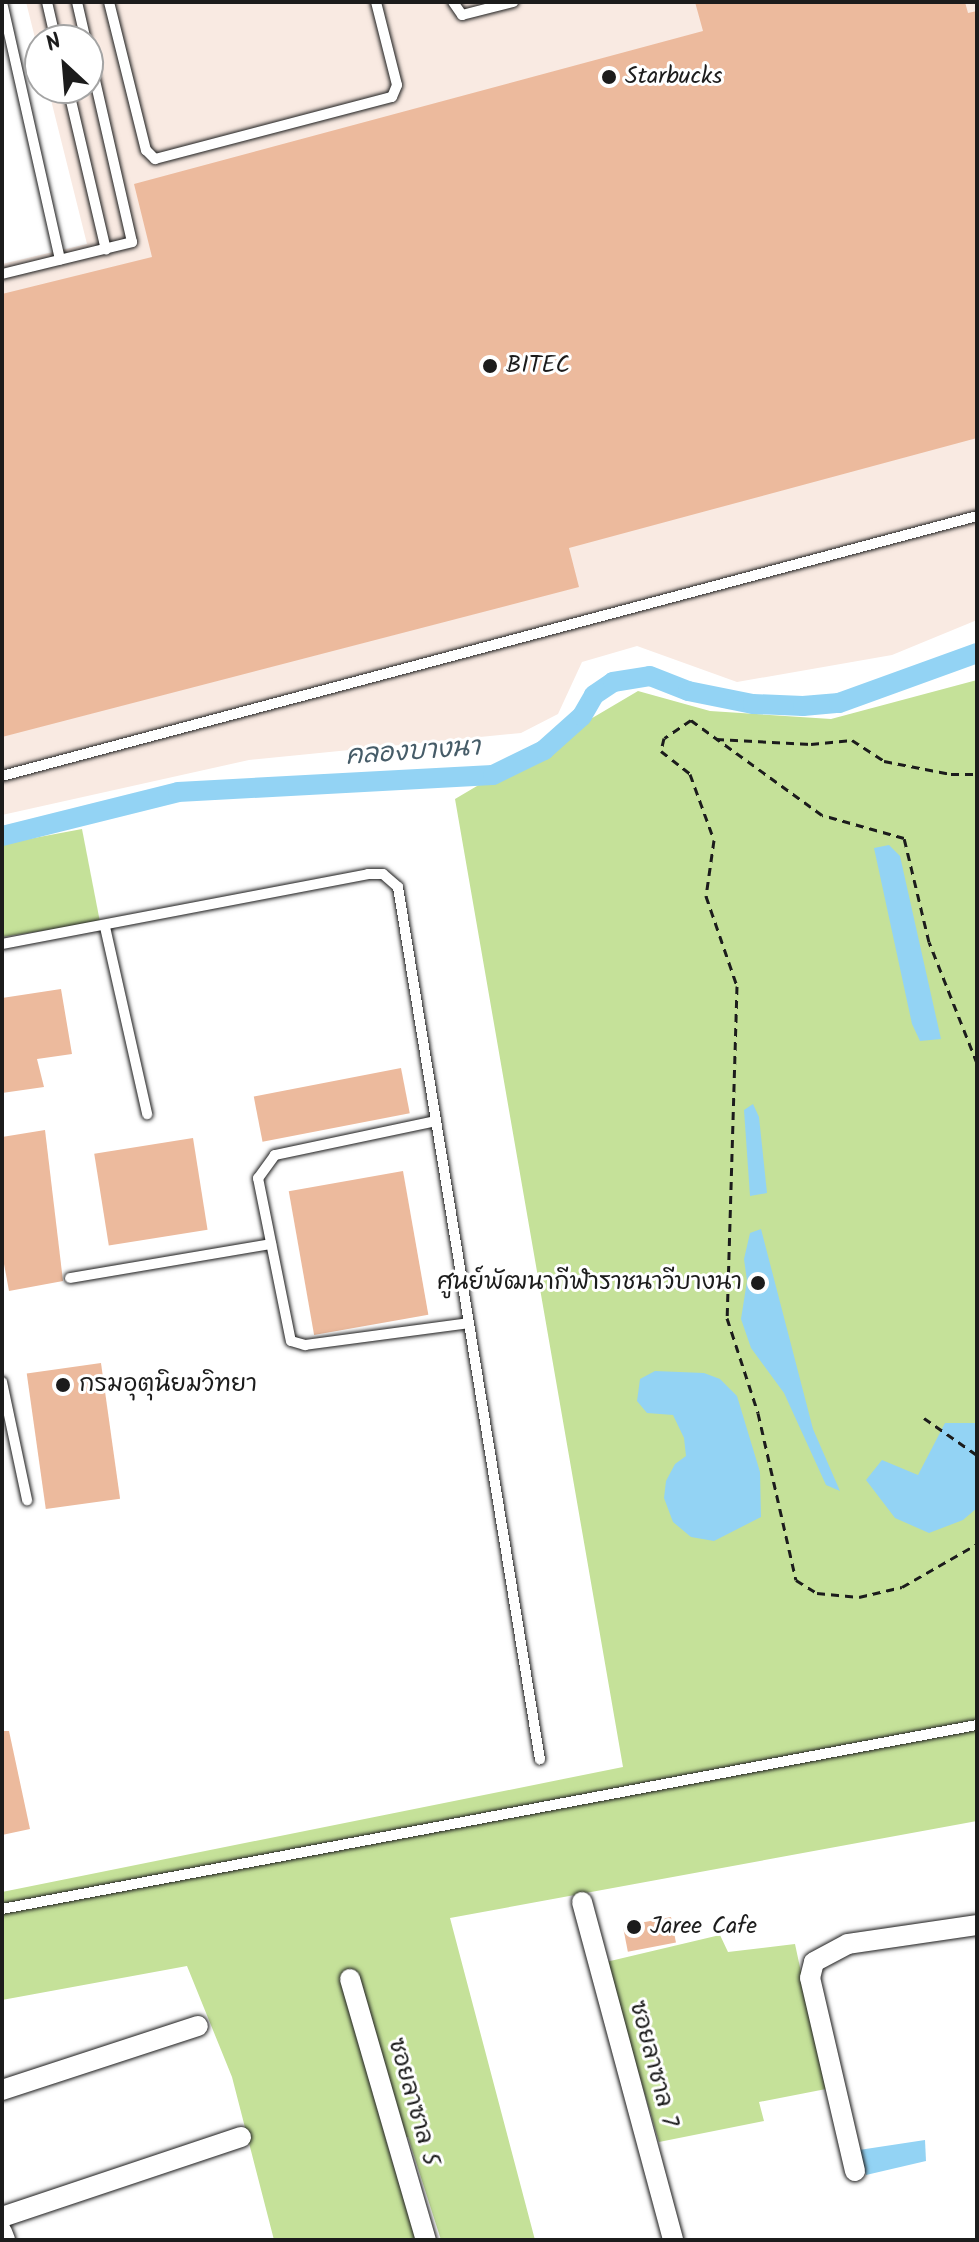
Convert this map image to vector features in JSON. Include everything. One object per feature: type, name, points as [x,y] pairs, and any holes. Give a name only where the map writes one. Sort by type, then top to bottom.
[{"type":"street","name":"ซอยลาซาล 7","points":[[582,1902],[673,2240]]},
{"type":"street","points":[[855,2171],[810,1978],[814,1962],[848,1944],[977,1925]]},
{"type":"street","name":"ซอยลาซาล 5","points":[[350,1979],[426,2240]]},
{"type":"street","points":[[2,2090],[198,2026]]},
{"type":"street","points":[[2,2217],[241,2137]]},
{"type":"street","points":[[2,2232],[5,2240]]},
{"type":"lane","points":[[2,2],[60,260]]},
{"type":"lane","points":[[47,2],[52,24]]},
{"type":"lane","points":[[77,2],[82,24]]},
{"type":"lane","points":[[109,2],[146,150],[155,159],[392,97],[397,85],[376,2]]},
{"type":"lane","points":[[453,2],[462,15],[513,2]]},
{"type":"lane","points":[[72,104],[106,250]]},
{"type":"lane","points":[[2,274],[132,242],[100,104]]},
{"type":"lane","points":[[2,776],[977,516]]},
{"type":"lane","points":[[2,944],[383,874],[403,902],[540,1760]]},
{"type":"lane","points":[[105,927],[147,1114]]},
{"type":"lane","points":[[436,1121],[275,1155],[266,1161],[258,1178],[287,1334],[297,1344],[469,1323]]},
{"type":"lane","points":[[70,1278],[271,1244]]},
{"type":"lane","points":[[2,1382],[27,1500]]},
{"type":"lane","points":[[2,1909],[977,1725]]},
{"type":"path","points":[[977,1063],[929,942],[904,838],[822,815],[691,720],[664,738],[661,751],[690,774],[714,840],[706,896],[737,986],[727,1318],[758,1413],[796,1580],[817,1593],[859,1597],[902,1587],[977,1544]]},
{"type":"path","points":[[716,739],[811,744],[852,740],[884,761],[951,774],[977,774]]},
{"type":"path","points":[[924,1418],[977,1455]]},
{"type":"shaded area","name":"BITEC","points":[[26,2],[977,2],[977,620],[892,655],[737,682],[637,646],[582,662],[558,714],[521,733],[249,760],[2,815],[2,264],[87,244],[52,104],[104,104],[104,24],[32,24]]},
{"type":"green space","name":"ศูนย์พัฒนากีฬาราชนาวีบางนา","points":[[977,680],[977,1821],[450,1918],[535,2240],[441,2240],[408,2137],[386,2140],[416,2240],[274,2240],[232,2077],[187,1966],[2,2000],[2,1892],[623,1767],[455,799],[638,691],[710,711],[831,719]]},
{"type":"green space","points":[[82,829],[100,922],[2,937],[2,844]]},
{"type":"green space","points":[[720,1935],[728,1952],[795,1944],[826,2089],[759,2102],[764,2121],[659,2142],[606,1962]]},
{"type":"water","points":[[889,845],[900,856],[941,1039],[920,1041],[912,1024],[874,848]]},
{"type":"water","points":[[753,1104],[759,1117],[767,1193],[750,1196],[744,1110]]},
{"type":"water","points":[[761,1229],[813,1429],[840,1491],[826,1485],[784,1393],[751,1348],[741,1319],[747,1281],[744,1259],[750,1233]]},
{"type":"water","points":[[655,1371],[704,1373],[720,1379],[737,1396],[760,1472],[761,1517],[714,1541],[691,1537],[673,1522],[664,1498],[666,1481],[675,1464],[686,1456],[684,1438],[673,1415],[647,1413],[637,1401],[640,1379]]},
{"type":"water","points":[[945,1423],[977,1423],[977,1508],[963,1520],[929,1533],[895,1518],[866,1480],[882,1460],[918,1475]]},
{"type":"water","points":[[925,2140],[926,2161],[866,2175],[859,2150]]},
{"type":"building","name":"BITEC","points":[[695,2],[965,2],[968,13],[977,11],[977,438],[569,548],[579,587],[2,737],[2,294],[152,257],[134,184],[703,31]]},
{"type":"building","points":[[61,989],[72,1054],[37,1059],[44,1087],[2,1093],[2,998]]},
{"type":"building","points":[[401,1068],[410,1113],[263,1142],[254,1097]]},
{"type":"building","points":[[45,1130],[63,1281],[9,1291],[2,1253],[2,1137]]},
{"type":"building","points":[[193,1138],[208,1230],[109,1245],[94,1154]]},
{"type":"building","points":[[403,1171],[428,1315],[314,1335],[289,1191]]},
{"type":"building","points":[[101,1363],[120,1499],[46,1509],[27,1373]]},
{"type":"building","points":[[2,1731],[9,1731],[30,1829],[2,1835]]},
{"type":"building","points":[[671,1917],[676,1943],[628,1952],[623,1926]]},
{"type":"waterway","name":"คลองบางนา","points":[[2,836],[178,792],[493,775],[544,750],[582,716],[594,695],[613,682],[650,676],[688,691],[753,704],[803,706],[839,703],[977,653]]},
{"type":"place","name":"Starbucks","points":[[609,77]]},
{"type":"place","name":"BITEC","points":[[490,366]]},
{"type":"place","name":"ศูนย์พัฒนากีฬาราชนาวีบางนา","points":[[758,1283]]},
{"type":"place","name":"กรมอุตุนิยมวิทยา","points":[[63,1385]]},
{"type":"place","name":"Jaree Cafe","points":[[634,1927]]}]
